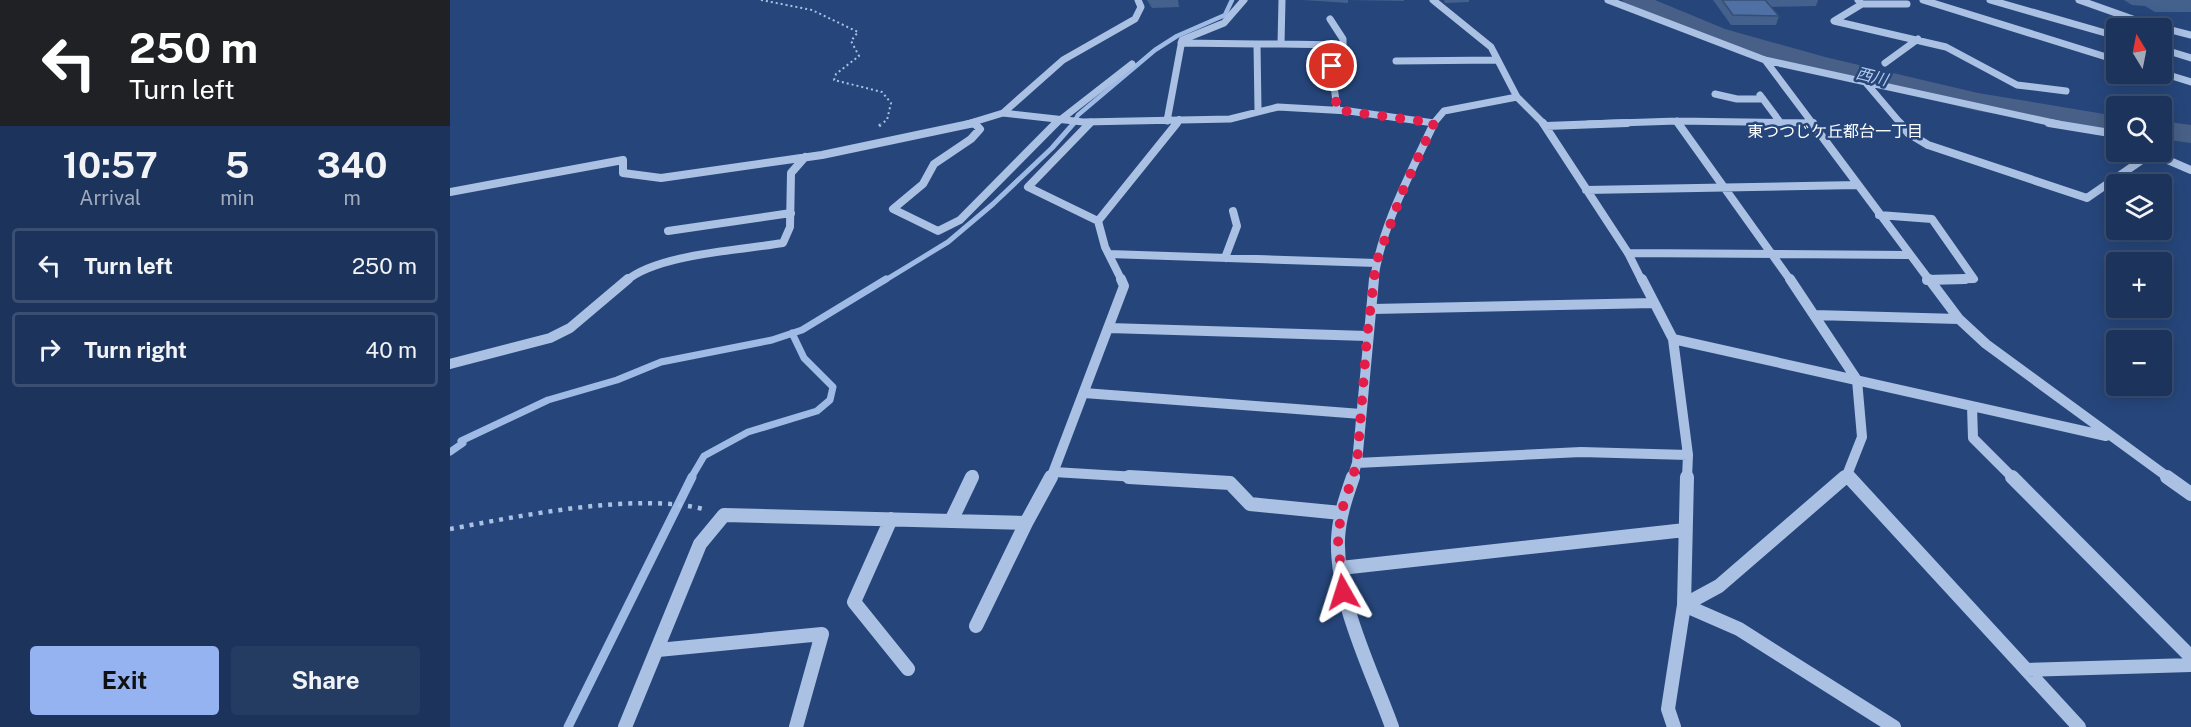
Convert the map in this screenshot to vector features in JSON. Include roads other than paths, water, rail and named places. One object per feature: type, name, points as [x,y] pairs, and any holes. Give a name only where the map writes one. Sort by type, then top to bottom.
[{"type":"street","points":[[450,192],[623,160],[622,173],[661,178],[805,157],[974,123],[1003,113],[1063,60],[1135,19],[1141,7],[1138,0]]},
{"type":"street","points":[[1181,43],[1224,23],[1244,0]]},
{"type":"street","points":[[1281,44],[1282,0]]},
{"type":"street","points":[[1432,0],[1491,47],[1517,97],[1546,126],[1628,253],[1673,339],[1688,455],[1684,605],[1668,709],[1674,727]]},
{"type":"street","points":[[1608,0],[1765,60],[2025,119],[2106,132]]},
{"type":"street","points":[[1923,0],[1974,18],[2106,57]]},
{"type":"street","points":[[1990,0],[2106,33]]},
{"type":"street","points":[[2079,0],[2144,23],[2191,35]]},
{"type":"street","points":[[1907,4],[1860,2],[1834,21],[1946,47],[2017,85],[2066,91]]},
{"type":"street","points":[[1181,43],[1343,45],[1343,39],[1330,18]]},
{"type":"street","points":[[1885,63],[1918,39]]},
{"type":"street","points":[[1167,120],[1177,78],[1181,43]]},
{"type":"street","points":[[1257,44],[1258,110]]},
{"type":"street","points":[[1329,45],[1337,110]]},
{"type":"street","points":[[2172,52],[2191,58]]},
{"type":"street","points":[[1396,61],[1497,60]]},
{"type":"street","points":[[1765,60],[1908,255],[1959,319],[1986,344],[2110,437],[2191,494]]},
{"type":"street","points":[[974,123],[980,129],[971,139],[934,164],[923,184],[893,209],[938,231],[960,220],[1059,120],[1132,64]]},
{"type":"street","points":[[2172,76],[2191,82]]},
{"type":"street","points":[[1867,84],[1908,133],[1928,145],[2087,198],[2137,162]]},
{"type":"street","points":[[1715,94],[1737,99],[1760,96],[1780,122]]},
{"type":"street","points":[[1392,727],[1343,592],[1338,540],[1341,513],[1357,463],[1367,336],[1376,263],[1404,188],[1434,123],[1444,111],[1517,97]]},
{"type":"street","points":[[1003,113],[1091,122],[1230,118],[1278,107],[1337,110],[1434,123]]},
{"type":"street","points":[[976,626],[1026,523],[1054,472],[1124,286],[1109,254],[1101,244],[1098,221],[1179,120]]},
{"type":"street","points":[[1546,126],[1677,121],[1813,123]]},
{"type":"street","points":[[1677,121],[1773,253],[1857,380],[1862,436],[1847,476],[1719,586],[1684,605]]},
{"type":"street","points":[[1091,122],[1028,186],[1098,221]]},
{"type":"street","points":[[450,364],[550,338],[570,328],[635,273],[669,261],[783,243],[790,227],[791,173],[805,157]]},
{"type":"street","points":[[2172,161],[2191,170]]},
{"type":"street","points":[[1586,190],[1857,185]]},
{"type":"street","points":[[1225,258],[1237,226],[1233,211]]},
{"type":"street","points":[[668,231],[791,213]]},
{"type":"street","points":[[1879,215],[1932,219],[1974,279],[1927,280]]},
{"type":"street","points":[[1628,253],[1908,255]]},
{"type":"street","points":[[1109,254],[1376,263]]},
{"type":"street","points":[[1372,309],[1654,303]]},
{"type":"street","points":[[1814,315],[1959,319]]},
{"type":"street","points":[[1109,328],[1367,336]]},
{"type":"street","points":[[1673,339],[2110,437]]},
{"type":"street","points":[[1084,393],[1361,414]]},
{"type":"street","points":[[1972,406],[1973,438],[2191,657]]},
{"type":"street","points":[[1357,463],[1581,452],[1688,455]]},
{"type":"street","points":[[1054,472],[1230,483],[1250,504],[1341,513]]},
{"type":"street","points":[[951,521],[973,475]]},
{"type":"street","points":[[1847,476],[2079,727]]},
{"type":"street","points":[[626,727],[700,544],[724,515],[1026,523]]},
{"type":"street","points":[[891,519],[854,602],[908,669]]},
{"type":"street","points":[[1341,568],[1685,530]]},
{"type":"street","points":[[1684,605],[1739,628],[1894,727]]},
{"type":"street","points":[[658,650],[822,634],[796,727]]},
{"type":"street","points":[[2027,670],[2191,665]]},
{"type":"waterway","points":[[1073,124],[1078,115],[1155,50],[1177,36],[1225,15],[1232,0]]},
{"type":"waterway","name":"西川","points":[[1634,0],[1716,34],[1818,63],[1978,102],[2106,123]]},
{"type":"waterway","points":[[884,281],[948,242],[993,204],[1052,148],[1074,123]]},
{"type":"waterway","name":"西川","points":[[2172,131],[2191,134]]},
{"type":"waterway","points":[[792,333],[802,330],[886,279]]},
{"type":"waterway","points":[[450,452],[463,443],[461,441],[548,400],[617,380],[661,362],[772,340],[792,333]]},
{"type":"waterway","points":[[691,478],[704,456],[748,432],[817,411],[830,400],[833,387],[804,358],[792,333]]},
{"type":"waterway","points":[[568,727],[692,477]]},
{"type":"district","name":"東つつじケ丘都台一丁目","points":[[1835,131]]}]
